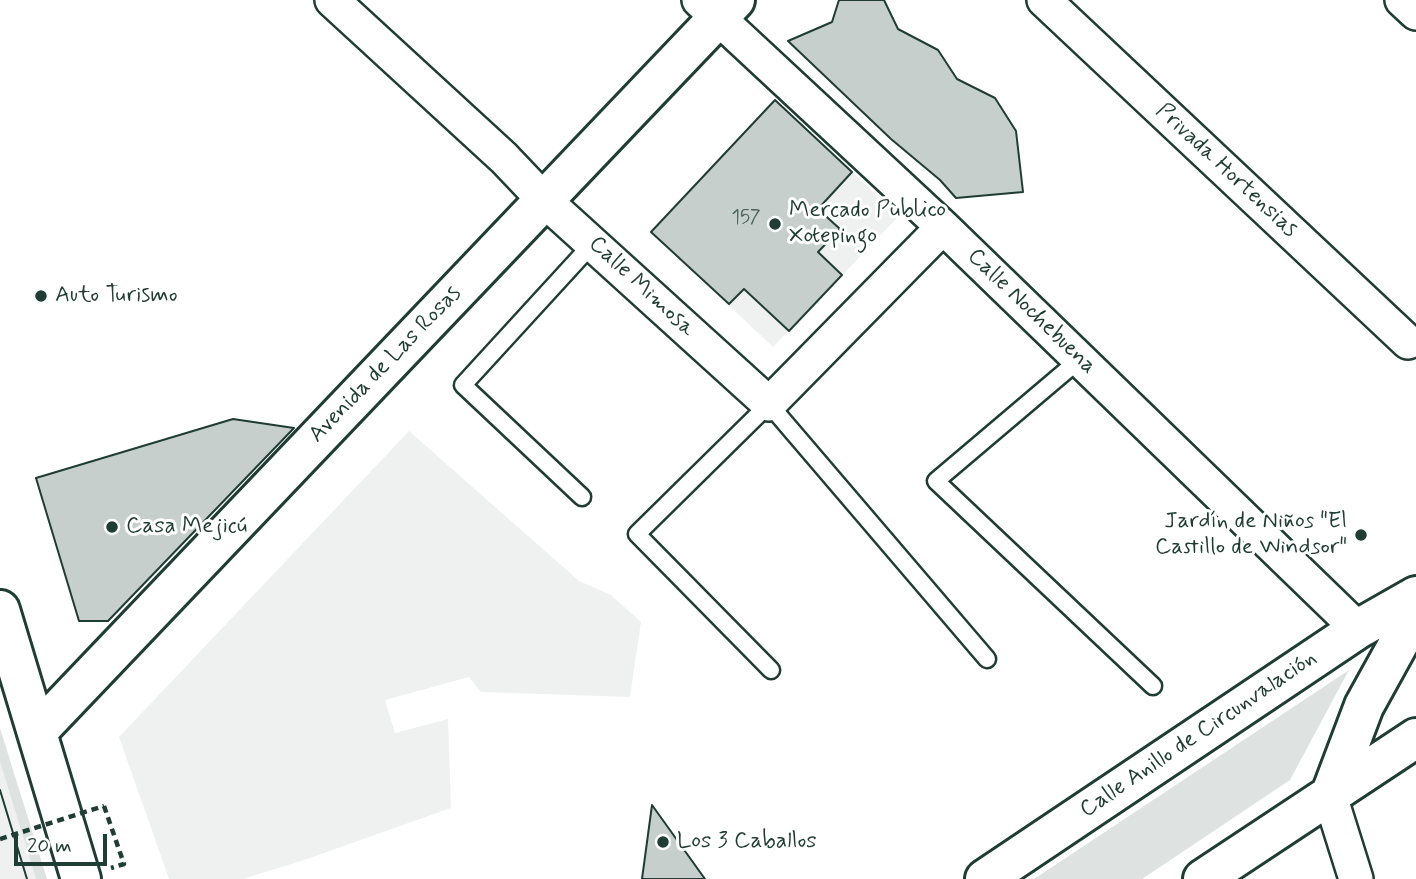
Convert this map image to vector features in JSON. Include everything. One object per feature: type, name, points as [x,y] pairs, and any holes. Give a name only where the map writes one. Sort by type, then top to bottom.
[{"type":"main road","name":"Avenida de Las Rosas","points":[[38,731],[543,199],[718,6]]},
{"type":"main road","name":"Calle Anillo de Circunvalación","points":[[985,879],[1358,629],[1416,596]]},
{"type":"main road","points":[[0,610],[81,879]]},
{"type":"main road","points":[[1329,796],[1364,706],[1416,612]]},
{"type":"main road","points":[[1203,879],[1416,738]]},
{"type":"main road","points":[[1236,879],[1256,844]]},
{"type":"street","name":"Calle Mimosa","points":[[332,0],[505,158],[543,199],[768,404]]},
{"type":"street","name":"Privada Hortensias","points":[[1044,0],[1408,342]]},
{"type":"street","points":[[1402,0],[1416,13]]},
{"type":"street","name":"Calle Nochebuena","points":[[718,6],[1358,629]]},
{"type":"street","points":[[768,404],[943,227]]},
{"type":"street","points":[[1329,796],[1356,879]]},
{"type":"lane","points":[[582,497],[463,385],[593,242]]},
{"type":"lane","points":[[1080,359],[936,481],[1153,686]]},
{"type":"lane","points":[[771,670],[637,534],[768,404],[987,659]]},
{"type":"path","points":[[0,839],[104,806],[124,864]]},
{"type":"shaded area","name":"Mercado Publico Xotepingo","points":[[775,100],[899,216],[773,347],[651,232]]},
{"type":"shaded area","points":[[409,431],[579,581],[611,595],[641,622],[630,697],[481,692],[469,677],[385,700],[395,733],[448,719],[451,808],[243,879],[169,879],[119,737]]},
{"type":"shaded area","points":[[1349,670],[1290,780],[1142,879],[1034,879]]},
{"type":"shaded area","points":[[0,728],[47,879],[36,879],[0,762]]},
{"type":"shaded area","points":[[0,762],[36,879],[0,879]]},
{"type":"building","points":[[839,0],[884,0],[898,29],[938,50],[957,79],[995,98],[1016,131],[1023,192],[956,198],[940,180],[891,139],[788,41],[832,22]]},
{"type":"building","name":"Mercado Publico Xotepingo","points":[[775,100],[852,172],[818,209],[840,229],[818,252],[842,275],[789,331],[744,289],[729,304],[651,232]]},
{"type":"building","points":[[233,419],[294,428],[108,621],[79,621],[36,478]]},
{"type":"building","name":"Los 3 Caballos","points":[[652,805],[705,879],[642,879]]},
{"type":"tram line","points":[[0,790],[27,879]]},
{"type":"place","name":"Mercado Publico Xotepingo","points":[[775,224]]},
{"type":"place","name":"Auto Turismo","points":[[41,296]]},
{"type":"place","name":"Casa Mejicú","points":[[112,527]]},
{"type":"place","name":"Jardín de Niños \"El Castillo de Windsor\"","points":[[1361,535]]},
{"type":"place","name":"Los 3 Caballos","points":[[663,842]]}]
